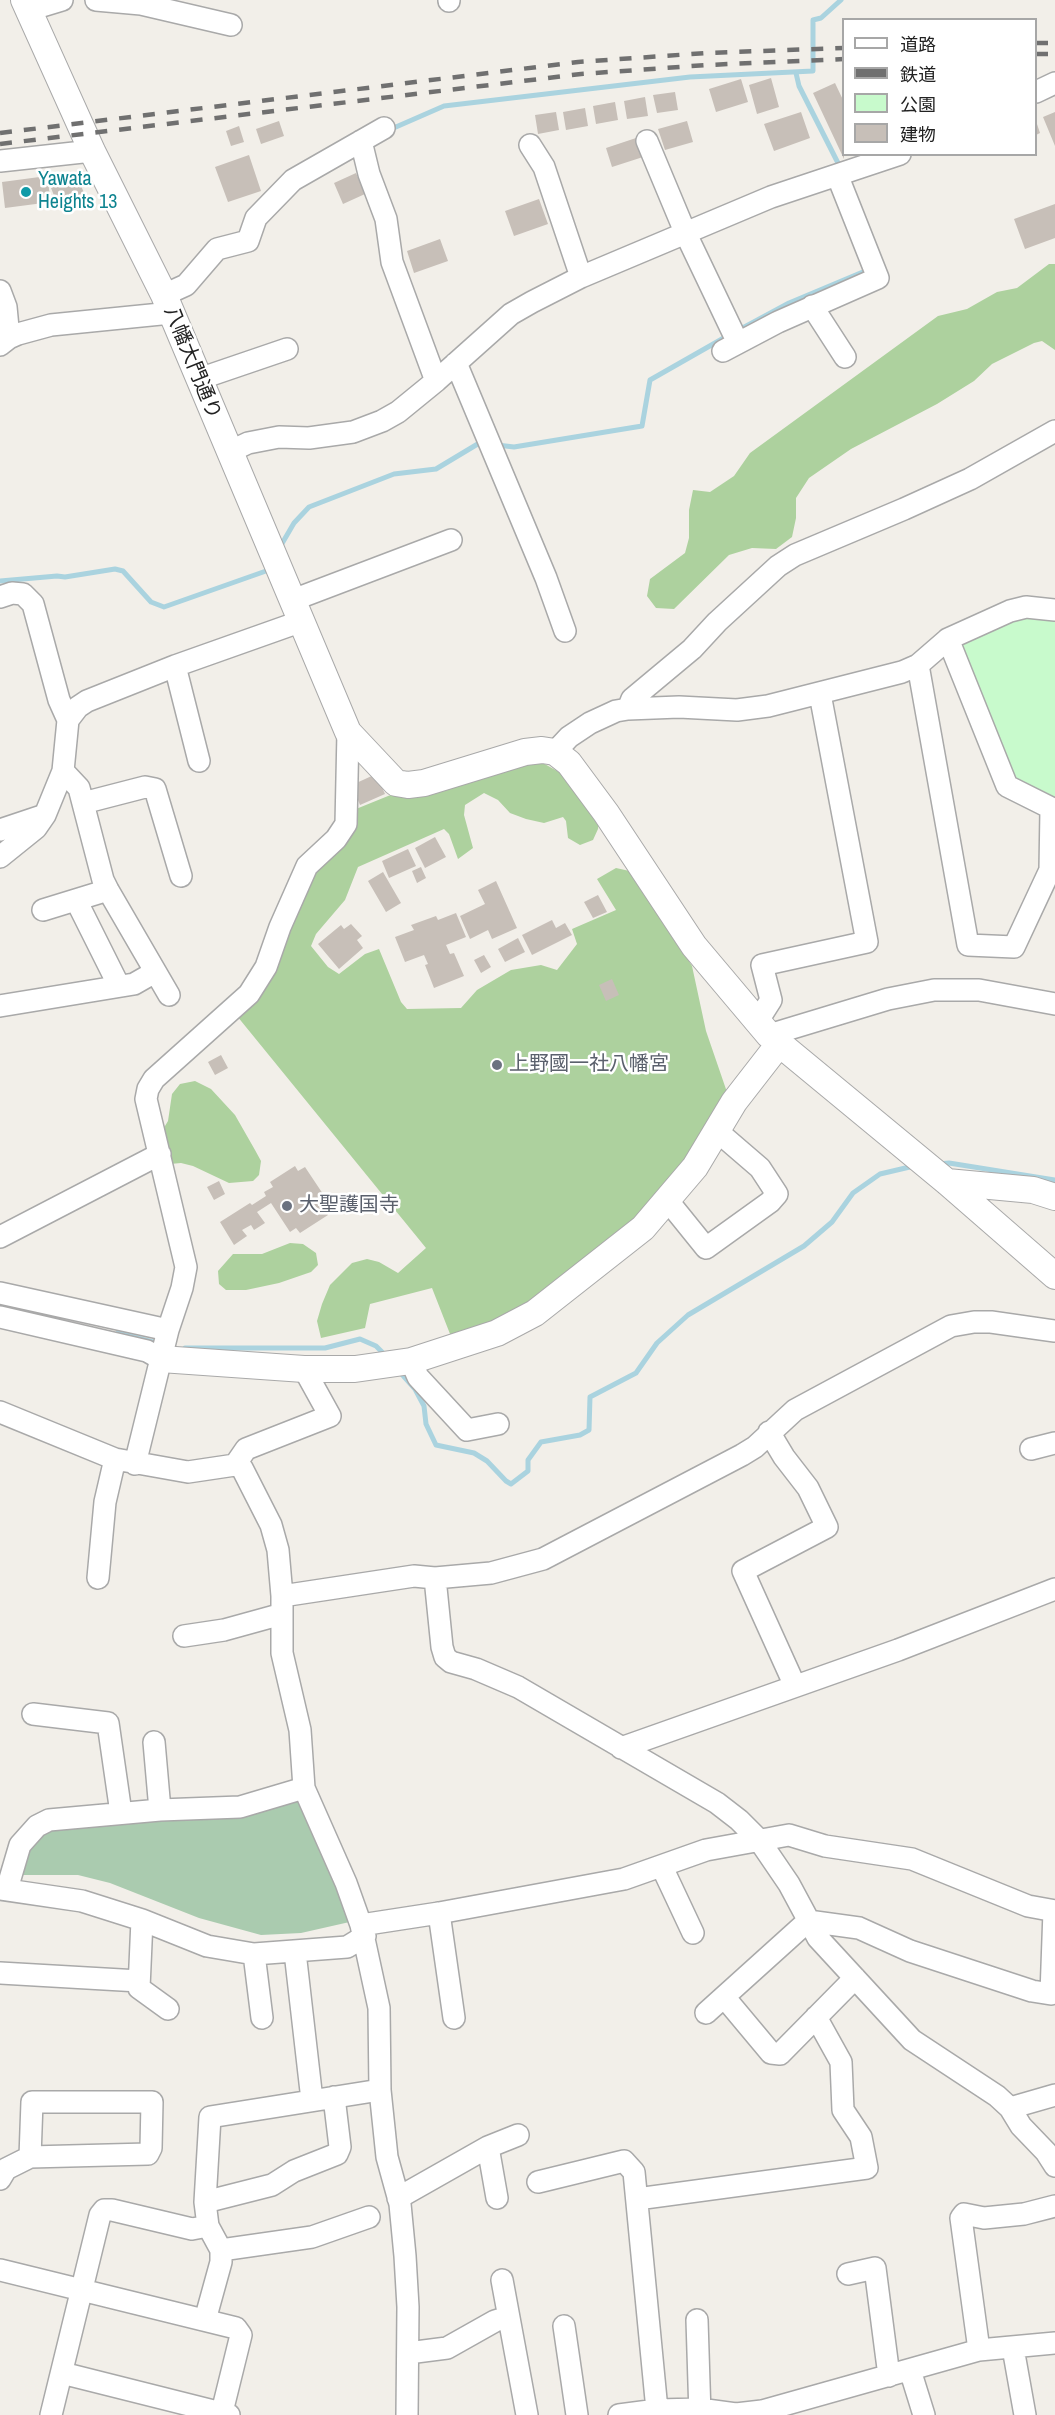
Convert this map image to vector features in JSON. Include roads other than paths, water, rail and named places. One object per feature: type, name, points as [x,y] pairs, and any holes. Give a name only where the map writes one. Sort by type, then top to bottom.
[{"type":"street","points":[[27,5],[62,0]]},
{"type":"street","points":[[96,0],[141,4],[231,25]]},
{"type":"street","name":"八幡大門通り","points":[[27,5],[92,151],[167,304],[348,732]]},
{"type":"street","points":[[1037,91],[1055,83]]},
{"type":"street","points":[[0,291],[6,307],[4,341],[51,325],[167,304],[217,249],[248,241],[256,218],[293,180],[384,128]]},
{"type":"street","points":[[361,141],[369,174],[386,219],[392,262],[436,381]]},
{"type":"street","points":[[647,141],[731,347],[812,306],[878,278],[838,177]]},
{"type":"street","points":[[530,145],[544,167],[582,277]]},
{"type":"street","points":[[0,161],[92,151]]},
{"type":"street","points":[[229,452],[248,443],[279,437],[309,438],[353,432],[382,421],[399,412],[511,314],[582,277],[771,197],[838,177],[895,156]]},
{"type":"street","points":[[812,306],[845,357]]},
{"type":"street","points":[[199,379],[287,349]]},
{"type":"street","points":[[456,363],[546,578],[565,631]]},
{"type":"street","points":[[628,709],[632,699],[692,649],[717,622],[778,566],[795,555],[904,510],[970,479],[1055,431]]},
{"type":"street","points":[[0,857],[36,828],[45,815],[63,771],[68,720],[72,712],[87,701],[175,666],[451,540]]},
{"type":"street","points":[[0,597],[12,592],[23,594],[33,604],[59,700],[68,720]]},
{"type":"street","points":[[555,753],[568,737],[590,723],[616,711],[679,707],[737,710],[768,706],[884,678],[918,665],[948,639],[1010,611],[1026,607],[1055,610]]},
{"type":"street","points":[[918,665],[968,945],[1014,947],[1050,870],[1053,810],[1007,786],[948,639]]},
{"type":"street","points":[[175,666],[199,761]]},
{"type":"street","points":[[0,1317],[147,1352],[162,1359],[304,1369],[355,1370],[411,1361],[497,1333],[535,1313],[643,1228],[695,1167],[734,1102],[768,1033],[771,1000],[762,965],[867,942],[820,694]]},
{"type":"street","points":[[348,732],[396,783],[408,785],[424,783],[525,752],[542,750],[555,753],[568,763],[606,813],[694,946],[768,1033],[947,1182],[1055,1276]]},
{"type":"street","points":[[98,1578],[105,1502],[125,1461],[162,1359],[168,1330],[183,1288],[186,1267],[146,1099],[148,1089],[154,1080],[249,994],[266,967],[280,927],[307,866],[336,839],[346,824],[348,732]]},
{"type":"street","points":[[63,771],[79,788],[103,880],[169,995]]},
{"type":"street","points":[[83,803],[145,787],[155,789],[181,876]]},
{"type":"street","points":[[0,830],[45,815]]},
{"type":"street","points":[[43,910],[108,890]]},
{"type":"street","points":[[76,900],[119,986]]},
{"type":"street","points":[[0,1006],[134,984],[155,972]]},
{"type":"street","points":[[768,1033],[888,999],[934,990],[979,990],[1055,1004]]},
{"type":"street","points":[[668,1201],[706,1248],[770,1202],[777,1194],[760,1167],[717,1131]]},
{"type":"street","points":[[0,1237],[160,1154]]},
{"type":"street","points":[[947,1182],[1033,1190],[1055,1197]]},
{"type":"street","points":[[0,1293],[168,1330]]},
{"type":"street","points":[[184,1636],[224,1630],[282,1605],[414,1576],[435,1578],[491,1574],[543,1559],[742,1455],[755,1447],[795,1410],[951,1326],[991,1322],[1055,1331]]},
{"type":"street","points":[[411,1361],[418,1377],[467,1430],[498,1424]]},
{"type":"street","points":[[235,1465],[246,1449],[330,1416],[304,1369]]},
{"type":"street","points":[[0,1412],[125,1461],[188,1472],[235,1465],[242,1468],[271,1525],[278,1550],[282,1605],[282,1653],[300,1730],[304,1788],[346,1883],[363,1930],[380,2008],[380,2090],[387,2157],[398,2198],[405,2256],[408,2353],[406,2415]]},
{"type":"street","points":[[769,1432],[808,1488],[827,1527],[743,1571],[795,1686]]},
{"type":"street","points":[[1031,1449],[1055,1443]]},
{"type":"street","points":[[435,1578],[445,1657],[451,1662],[476,1669],[518,1687],[717,1803],[739,1820],[759,1840],[789,1884],[818,1938],[912,2040],[997,2096],[1010,2108],[1021,2126],[1046,2152],[1055,2166]]},
{"type":"street","points":[[621,1748],[898,1650],[1055,1589]]},
{"type":"street","points":[[33,1714],[108,1724],[121,1814]]},
{"type":"street","points":[[154,1742],[160,1810]]},
{"type":"street","points":[[304,1788],[240,1807],[160,1810],[59,1818],[37,1826],[20,1845],[3,1889],[81,1901],[142,1920],[207,1946],[254,1954],[295,1952],[347,1947],[363,1930],[439,1913],[624,1879],[706,1850],[789,1835],[825,1846],[912,1859],[1028,1906],[1055,1911],[1051,1994],[1032,1991],[910,1952],[859,1928],[808,1922],[706,2013]]},
{"type":"street","points":[[663,1867],[693,1933]]},
{"type":"street","points":[[439,1913],[454,2018]]},
{"type":"street","points":[[142,1920],[138,1988],[168,2009]]},
{"type":"street","points":[[295,1952],[312,2100]]},
{"type":"street","points":[[254,1954],[262,2018]]},
{"type":"street","points":[[0,1973],[139,1981]]},
{"type":"street","points":[[725,1998],[771,2053],[780,2054],[855,1978]]},
{"type":"street","points":[[637,2199],[867,2169],[861,2137],[843,2110],[841,2062],[816,2017]]},
{"type":"street","points":[[206,2320],[221,2262],[221,2250],[208,2226],[206,2202],[210,2117],[380,2090]]},
{"type":"street","points":[[1010,2108],[1055,2096]]},
{"type":"street","points":[[206,2202],[272,2185],[294,2171],[337,2154],[340,2147],[334,2097]]},
{"type":"street","points":[[0,2179],[6,2169],[30,2157],[148,2154],[151,2148],[152,2102],[32,2102],[30,2157]]},
{"type":"street","points":[[398,2198],[488,2147],[518,2135]]},
{"type":"street","points":[[488,2147],[497,2198]]},
{"type":"street","points":[[538,2182],[624,2161],[634,2172],[657,2409]]},
{"type":"street","points":[[979,2350],[961,2218],[964,2214],[984,2218],[1024,2214],[1055,2206]]},
{"type":"street","points":[[51,2415],[100,2215],[104,2210],[192,2229],[208,2226]]},
{"type":"street","points":[[221,2250],[312,2237],[369,2217]]},
{"type":"street","points":[[848,2274],[875,2268],[889,2376]]},
{"type":"street","points":[[0,2270],[236,2328],[241,2335],[226,2414],[193,2411],[62,2373]]},
{"type":"street","points":[[502,2280],[528,2415]]},
{"type":"street","points":[[408,2353],[447,2348],[495,2321],[508,2318]]},
{"type":"street","points":[[697,2320],[700,2412]]},
{"type":"street","points":[[564,2326],[577,2415]]},
{"type":"street","points":[[619,2415],[657,2409],[736,2414],[762,2413],[979,2350],[1055,2343]]},
{"type":"street","points":[[1013,2348],[1025,2415]]},
{"type":"street","points":[[910,2370],[924,2415]]},
{"type":"waterway","points":[[389,130],[444,106],[690,77],[813,71],[813,20],[821,18],[841,0]]},
{"type":"waterway","points":[[796,73],[799,86],[841,169]]},
{"type":"waterway","points":[[737,331],[789,303],[870,269]]},
{"type":"waterway","points":[[497,445],[514,447],[642,426],[650,380],[729,335]]},
{"type":"waterway","points":[[280,547],[294,523],[309,507],[394,474],[436,469],[481,442],[485,443]]},
{"type":"waterway","points":[[0,581],[65,577],[115,569],[123,571],[151,602],[164,607],[266,571],[269,565]]},
{"type":"waterway","points":[[938,1164],[949,1163],[1055,1180]]},
{"type":"waterway","points":[[399,1371],[415,1389],[424,1406],[426,1424],[436,1445],[474,1453],[487,1461],[511,1484],[528,1471],[528,1460],[541,1442],[580,1435],[589,1430],[590,1397],[636,1373],[657,1343],[688,1315],[804,1246],[832,1222],[853,1193],[880,1174],[914,1166]]},
{"type":"waterway","points":[[118,1333],[161,1344]]},
{"type":"waterway","points":[[185,1348],[325,1348],[360,1339],[376,1346],[387,1357]]},
{"type":"railway","points":[[1037,43],[1055,43]]},
{"type":"railway","points":[[0,133],[578,62],[706,53],[842,48]]},
{"type":"railway","points":[[1037,54],[1055,54]]},
{"type":"railway","points":[[0,144],[581,74],[842,59]]},
{"type":"place","name":"Yawata Heights 13","points":[[26,192]]},
{"type":"place","name":"上野國一社八幡宮","points":[[497,1065]]},
{"type":"place","name":"大聖護国寺","points":[[287,1206]]}]
